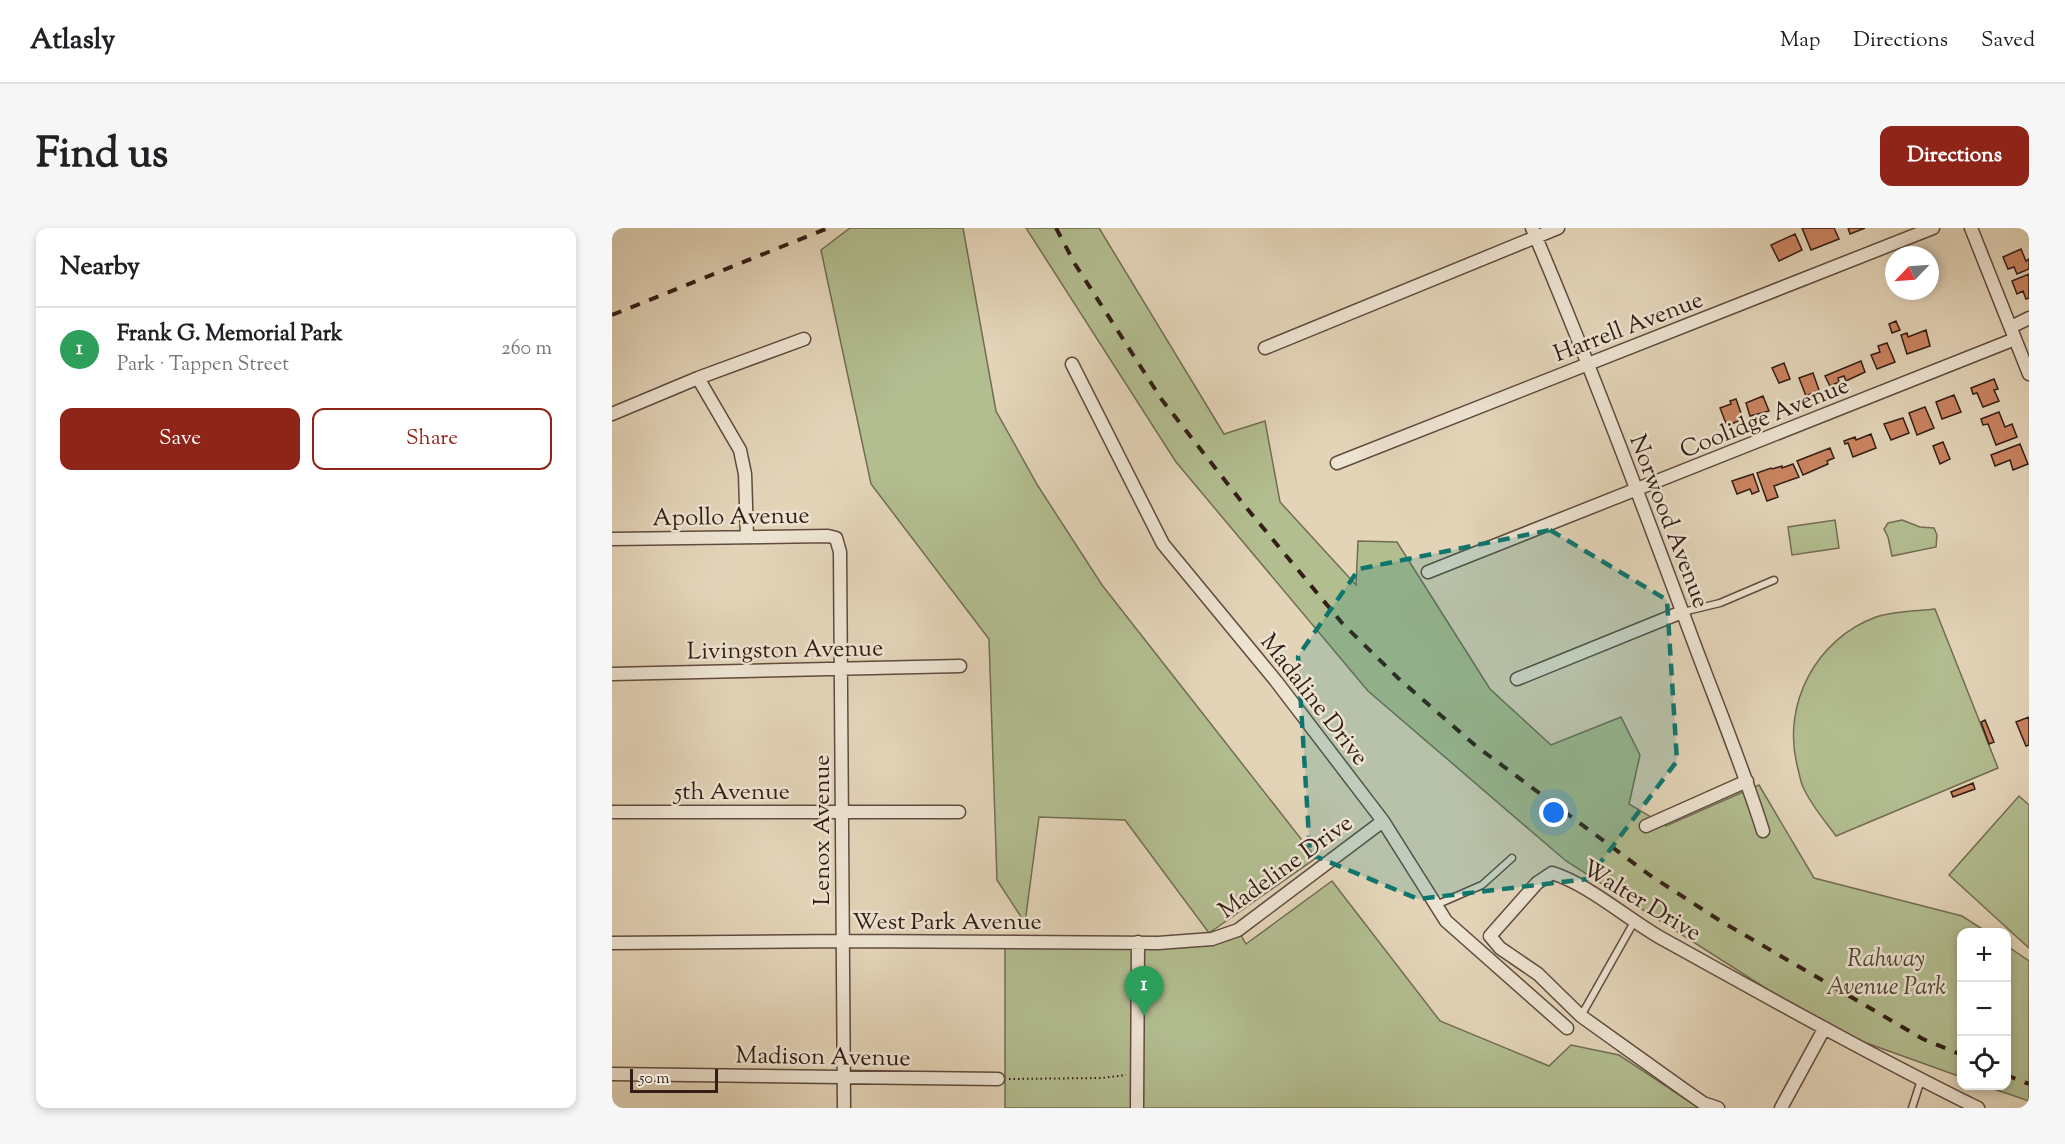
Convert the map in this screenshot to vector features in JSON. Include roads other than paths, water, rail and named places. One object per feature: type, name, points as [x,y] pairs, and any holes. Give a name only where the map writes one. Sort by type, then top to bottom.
[{"type":"street","points":[[1265,348],[1534,232],[1558,228]]},
{"type":"street","name":"Harrell Avenue","points":[[1337,463],[1934,228]]},
{"type":"street","points":[[1971,228],[2029,374]]},
{"type":"street","name":"Norwood Avenue","points":[[1534,232],[1588,364],[1747,781],[1763,831]]},
{"type":"street","points":[[2011,327],[2029,318]]},
{"type":"street","points":[[612,414],[698,378],[804,339]]},
{"type":"street","name":"Coolidge Avenue","points":[[1428,572],[2015,339]]},
{"type":"street","name":"Madaline Drive","points":[[1072,364],[1163,544],[1276,681],[1383,821],[1446,921],[1567,1028]]},
{"type":"street","points":[[698,378],[740,450],[746,474],[747,536]]},
{"type":"street","name":"Apollo Avenue","points":[[612,539],[828,536],[836,538],[840,552]]},
{"type":"street","name":"Lenox Avenue","points":[[840,552],[843,1108]]},
{"type":"street","points":[[1516,679],[1682,612]]},
{"type":"street","name":"Livingston Avenue","points":[[612,674],[960,666]]},
{"type":"street","points":[[1646,826],[1747,781]]},
{"type":"street","name":"5th Avenue","points":[[612,812],[959,812]]},
{"type":"street","name":"Madeline Drive","points":[[1138,942],[1201,941],[1222,937],[1238,930],[1383,821]]},
{"type":"street","name":"Walter Drive","points":[[1718,1108],[1703,1103],[1581,1016],[1538,974],[1500,948],[1490,936],[1537,883],[1552,873],[1568,878],[1634,922],[1824,1029],[1978,1108]]},
{"type":"street","points":[[1137,1108],[1138,942]]},
{"type":"street","name":"West Park Avenue","points":[[612,943],[1138,942]]},
{"type":"street","points":[[1781,1108],[1824,1029]]},
{"type":"street","name":"Madison Avenue","points":[[612,1074],[998,1079]]},
{"type":"lane","points":[[1682,612],[1720,603],[1774,580]]},
{"type":"lane","points":[[1436,905],[1482,885],[1512,858]]},
{"type":"lane","points":[[1581,1016],[1634,922]]},
{"type":"lane","points":[[1912,1108],[1921,1080]]},
{"type":"railway","points":[[612,315],[828,228]]},
{"type":"railway","points":[[1056,228],[1075,264],[1162,400],[1245,506],[1342,623],[1398,678],[1476,746],[1651,876],[1719,920],[1923,1039],[1957,1053]]},
{"type":"railway","points":[[2011,1077],[2029,1084]]},
{"type":"place","name":"Frank G. Memorial Park","points":[[1144,1016]]},
{"type":"park label","name":"Rahway Avenue Park","points":[[1886,972]]}]
